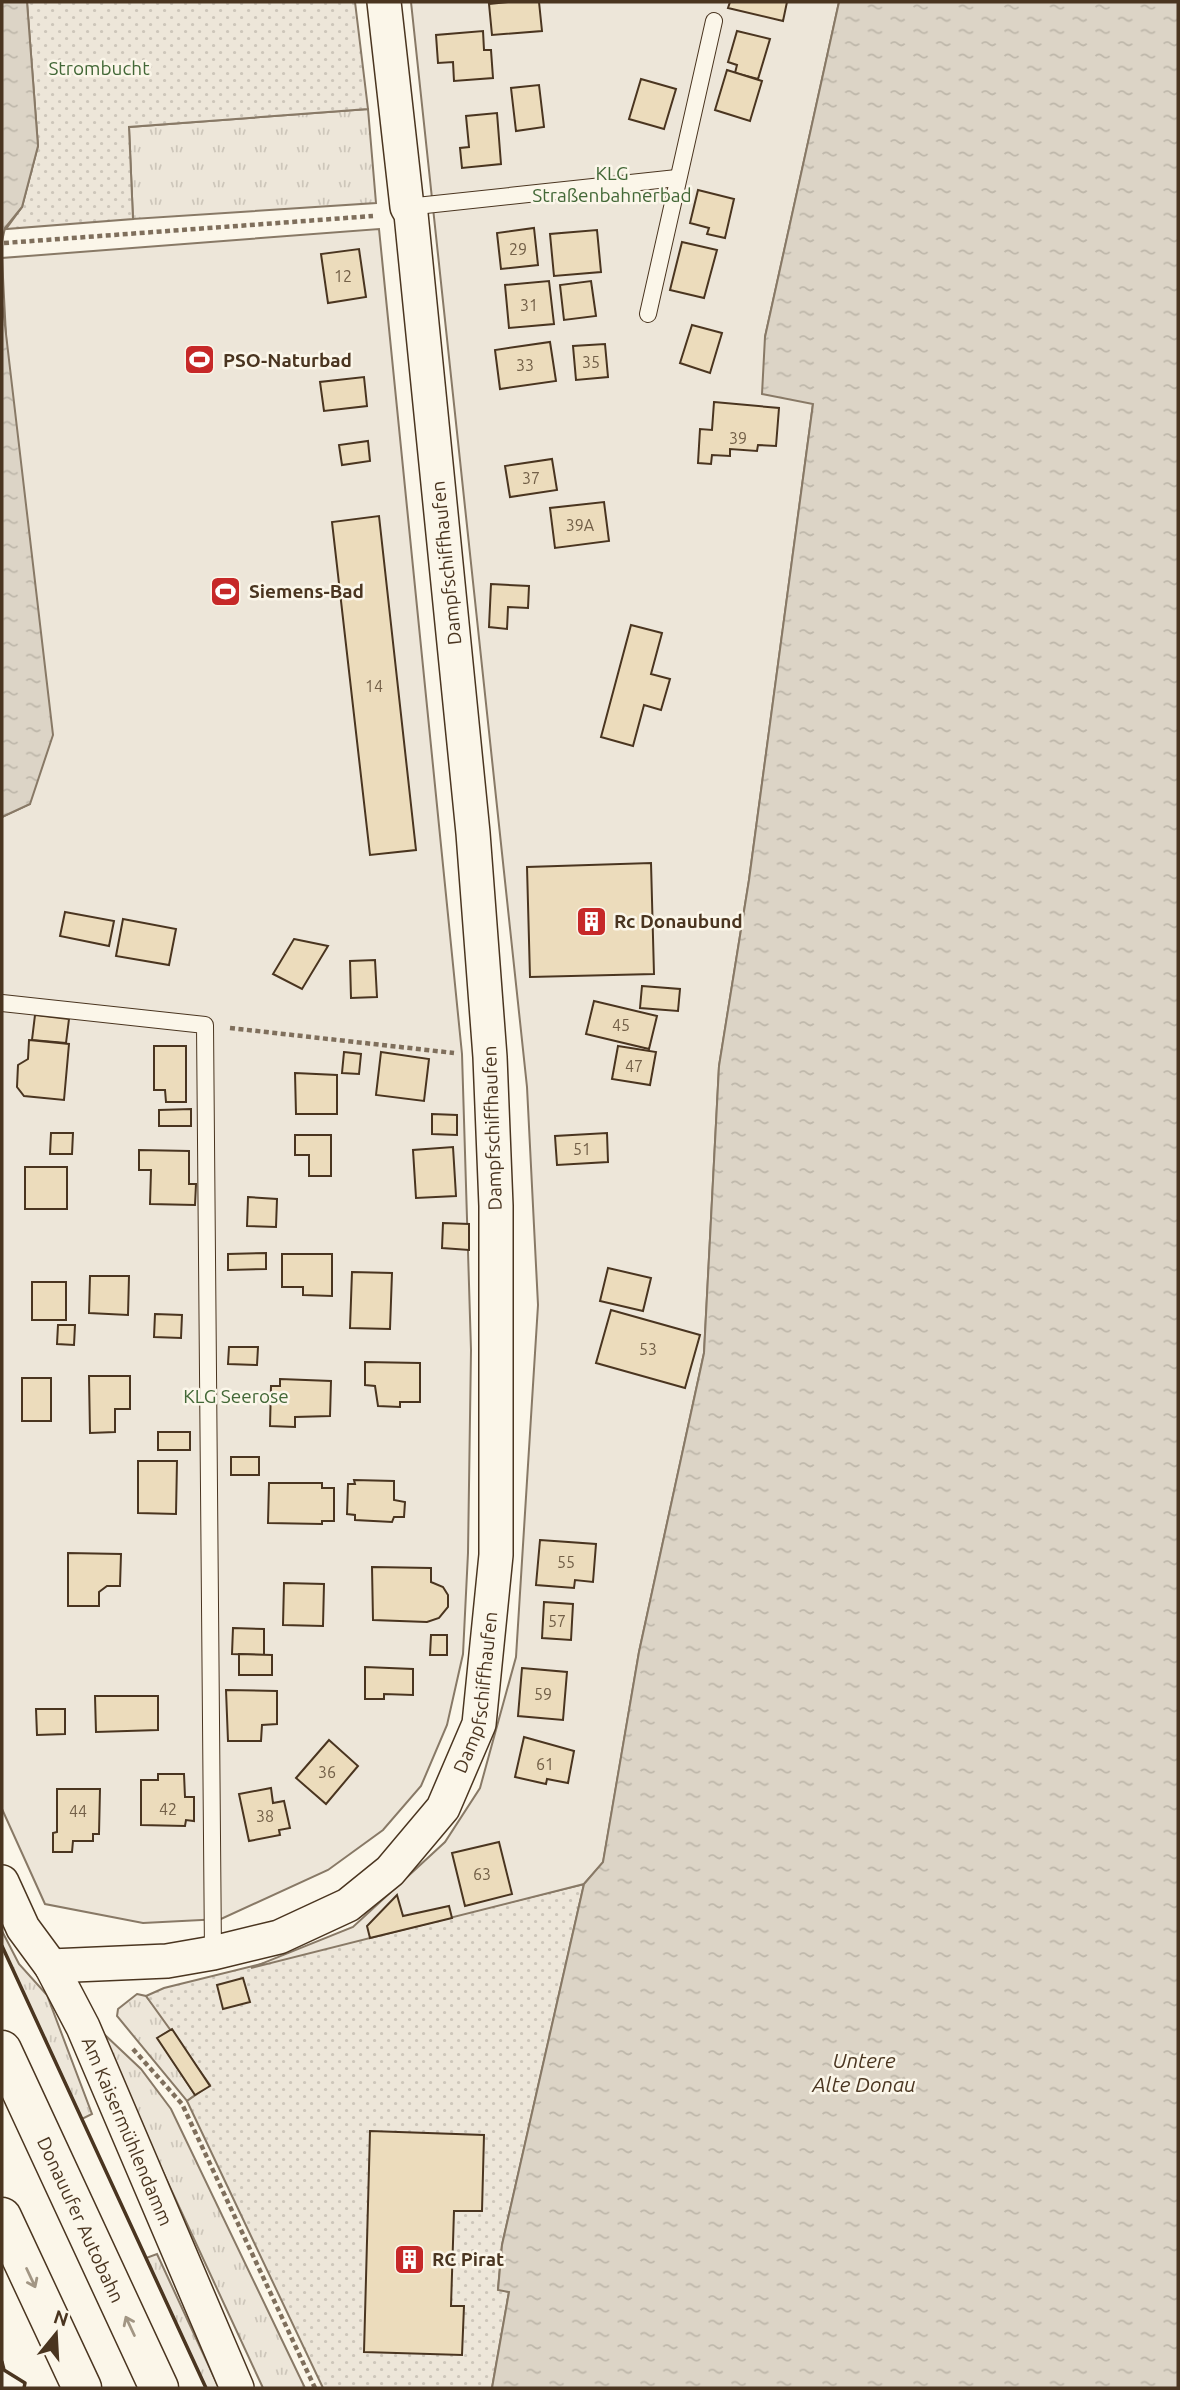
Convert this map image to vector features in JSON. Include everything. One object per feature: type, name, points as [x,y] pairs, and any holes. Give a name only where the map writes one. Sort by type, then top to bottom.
[{"type":"highway","name":"Donauufer Autobahn","points":[[2,2050],[159,2388]]},
{"type":"highway","points":[[2,2217],[82,2388]]},
{"type":"street","name":"Dampfschiffhaufen","points":[[51,1966],[167,1961],[213,1953],[279,1937],[348,1905],[390,1871],[443,1808],[479,1724],[496,1555],[496,1206],[489,1057],[474,833],[409,211],[384,2]]},
{"type":"street","name":"Am Kaisermühlendamm","points":[[2,1882],[23,1928],[51,1966],[83,2027],[237,2388]]},
{"type":"lane","points":[[648,314],[714,21]]},
{"type":"lane","points":[[409,211],[677,178]]},
{"type":"lane","points":[[2,1003],[205,1025],[213,1953]]},
{"type":"path","points":[[4,243],[409,211]]},
{"type":"path","points":[[205,1025],[489,1057]]},
{"type":"path","points":[[129,2045],[183,2104],[315,2388]]},
{"type":"green space","name":"Strombucht","points":[[27,2],[355,2],[368,109],[129,127],[133,219],[6,229],[22,207],[38,146]]},
{"type":"green space","name":"KLG Straßenbahnerbad","points":[[411,2],[839,2],[765,337],[813,404],[749,880],[719,1066],[704,1353],[639,1652],[603,1863],[584,1884],[251,1968],[353,1927],[445,1842],[480,1788],[516,1657],[538,1305],[527,1087]]},
{"type":"green space","points":[[368,109],[376,203],[133,219],[129,127]]},
{"type":"green space","name":"KLG Seerose","points":[[379,229],[462,1054],[471,1350],[468,1553],[463,1654],[447,1725],[421,1786],[383,1830],[328,1870],[221,1919],[143,1923],[45,1904],[2,1809],[2,817],[30,804],[2,258]]},
{"type":"green space","points":[[584,1884],[502,2245],[498,2289],[509,2292],[492,2388],[323,2388],[187,2101],[210,2085],[146,1996],[164,1988]]},
{"type":"green space","points":[[2,1931],[19,1964],[47,1995],[92,2114],[82,2119],[2,1946]]},
{"type":"green space","points":[[137,1994],[146,1996],[172,2029],[158,2038],[195,2095],[187,2101],[117,2016],[118,2009]]},
{"type":"green space","points":[[105,2035],[141,2069],[171,2109],[305,2388],[263,2388],[104,2044]]},
{"type":"green space","points":[[157,2254],[219,2388],[206,2388],[146,2258]]},
{"type":"water","points":[[2,2],[27,2],[38,146],[22,207],[5,228],[2,241]]},
{"type":"water","name":"Untere Alte Donau","points":[[839,2],[1178,2],[1178,2388],[492,2388],[509,2292],[498,2290],[502,2245],[584,1884],[603,1862],[639,1652],[704,1353],[719,1066],[749,880],[813,404],[762,394],[765,337]]},
{"type":"water","points":[[2,300],[53,735],[30,804],[2,817]]},
{"type":"building","points":[[539,2],[542,31],[492,35],[489,4]]},
{"type":"building","points":[[730,2],[787,2],[783,21],[728,8]]},
{"type":"building","points":[[483,31],[484,50],[491,50],[493,78],[454,81],[453,62],[438,63],[436,35]]},
{"type":"building","points":[[737,31],[770,39],[758,79],[735,73],[737,65],[728,62]]},
{"type":"building","points":[[727,70],[762,81],[750,121],[715,110]]},
{"type":"building","points":[[641,79],[676,89],[664,129],[629,119]]},
{"type":"building","points":[[539,85],[544,127],[516,131],[511,88]]},
{"type":"building","points":[[497,113],[501,164],[462,168],[460,148],[469,147],[466,116]]},
{"type":"building","points":[[698,190],[734,199],[725,238],[707,234],[709,228],[690,223]]},
{"type":"building","points":[[534,228],[538,265],[501,269],[497,233]]},
{"type":"building","points":[[597,230],[601,272],[554,276],[550,234]]},
{"type":"building","points":[[682,242],[717,250],[704,298],[670,290]]},
{"type":"building","points":[[359,249],[366,297],[328,303],[321,254]]},
{"type":"building","points":[[549,281],[554,324],[509,328],[505,285]]},
{"type":"building","points":[[591,281],[596,316],[564,320],[560,285]]},
{"type":"building","points":[[692,325],[722,333],[710,373],[680,363]]},
{"type":"building","points":[[550,342],[556,381],[500,389],[495,350]]},
{"type":"building","points":[[605,344],[608,377],[576,380],[573,346]]},
{"type":"building","points":[[364,377],[367,406],[324,411],[320,382]]},
{"type":"building","points":[[714,402],[779,408],[776,446],[758,445],[757,451],[730,449],[730,456],[712,455],[711,464],[698,463],[700,429],[712,430]]},
{"type":"building","points":[[368,441],[370,461],[342,465],[339,445]]},
{"type":"building","points":[[552,459],[557,490],[510,497],[505,466]]},
{"type":"building","points":[[604,502],[609,541],[555,548],[550,508]]},
{"type":"building","points":[[379,516],[416,850],[370,855],[332,522]]},
{"type":"building","points":[[491,584],[529,586],[528,608],[508,607],[507,629],[489,627]]},
{"type":"building","points":[[631,625],[662,633],[651,674],[670,679],[661,710],[644,705],[633,746],[601,737]]},
{"type":"building","name":"Rc Donaubund","points":[[651,863],[654,974],[530,977],[527,867]]},
{"type":"building","points":[[65,912],[114,921],[109,946],[60,936]]},
{"type":"building","points":[[123,919],[176,929],[169,965],[116,956]]},
{"type":"building","points":[[294,939],[328,946],[302,989],[273,974]]},
{"type":"building","points":[[375,960],[377,997],[351,998],[350,961]]},
{"type":"building","points":[[642,986],[680,989],[678,1011],[640,1008]]},
{"type":"building","points":[[594,1001],[657,1016],[649,1049],[586,1034]]},
{"type":"building","points":[[35,1015],[69,1019],[66,1043],[32,1040]]},
{"type":"building","points":[[29,1040],[69,1044],[64,1100],[24,1096],[17,1087],[18,1065],[28,1059]]},
{"type":"building","points":[[154,1046],[186,1046],[186,1102],[166,1102],[165,1090],[154,1090]]},
{"type":"building","points":[[618,1046],[656,1052],[650,1085],[612,1079]]},
{"type":"building","points":[[344,1052],[361,1054],[359,1074],[342,1073]]},
{"type":"building","points":[[381,1052],[429,1059],[424,1101],[376,1095]]},
{"type":"building","points":[[295,1073],[337,1075],[337,1114],[296,1114]]},
{"type":"building","points":[[191,1109],[191,1126],[159,1126],[159,1110]]},
{"type":"building","points":[[432,1114],[457,1115],[457,1135],[432,1134]]},
{"type":"building","points":[[51,1133],[73,1133],[72,1154],[50,1154]]},
{"type":"building","points":[[607,1133],[608,1162],[557,1165],[555,1136]]},
{"type":"building","points":[[295,1135],[331,1135],[331,1176],[309,1176],[309,1155],[295,1155]]},
{"type":"building","points":[[453,1147],[456,1196],[416,1198],[413,1150]]},
{"type":"building","points":[[139,1150],[189,1151],[189,1184],[196,1184],[195,1205],[150,1204],[151,1170],[139,1170]]},
{"type":"building","points":[[25,1167],[67,1167],[67,1209],[25,1209]]},
{"type":"building","points":[[248,1197],[277,1199],[276,1227],[247,1226]]},
{"type":"building","points":[[443,1223],[469,1224],[469,1250],[442,1248]]},
{"type":"building","points":[[266,1253],[266,1269],[228,1270],[228,1254]]},
{"type":"building","points":[[282,1254],[332,1254],[332,1296],[303,1295],[303,1287],[282,1287]]},
{"type":"building","points":[[608,1268],[651,1278],[643,1311],[600,1301]]},
{"type":"building","points":[[352,1272],[392,1273],[390,1329],[350,1328]]},
{"type":"building","points":[[90,1276],[129,1276],[128,1315],[89,1313]]},
{"type":"building","points":[[32,1282],[66,1282],[66,1320],[32,1320]]},
{"type":"building","points":[[611,1310],[700,1335],[685,1388],[596,1363]]},
{"type":"building","points":[[155,1314],[182,1315],[181,1338],[154,1337]]},
{"type":"building","points":[[58,1325],[75,1325],[74,1345],[57,1344]]},
{"type":"building","points":[[229,1347],[258,1347],[257,1365],[228,1364]]},
{"type":"building","points":[[365,1362],[420,1363],[420,1402],[400,1402],[400,1407],[378,1406],[375,1386],[365,1385]]},
{"type":"building","points":[[89,1376],[130,1376],[130,1409],[115,1409],[115,1432],[90,1433]]},
{"type":"building","points":[[22,1378],[51,1378],[51,1421],[22,1421]]},
{"type":"building","points":[[280,1379],[331,1381],[330,1416],[295,1417],[295,1427],[270,1426],[271,1386],[280,1386]]},
{"type":"building","points":[[158,1432],[190,1432],[190,1450],[158,1450]]},
{"type":"building","points":[[231,1457],[259,1457],[259,1475],[231,1475]]},
{"type":"building","points":[[138,1461],[177,1461],[176,1514],[138,1513]]},
{"type":"building","points":[[354,1480],[394,1481],[394,1500],[405,1502],[404,1517],[394,1517],[392,1522],[355,1520],[355,1515],[347,1514],[348,1484],[355,1484]]},
{"type":"building","points":[[269,1483],[322,1483],[322,1488],[334,1488],[334,1521],[322,1521],[322,1524],[268,1523]]},
{"type":"building","points":[[540,1540],[596,1544],[593,1582],[575,1580],[574,1588],[536,1585]]},
{"type":"building","points":[[68,1553],[121,1554],[120,1586],[107,1586],[99,1592],[99,1606],[68,1606]]},
{"type":"building","points":[[372,1567],[431,1568],[431,1582],[443,1587],[448,1595],[448,1607],[439,1618],[427,1622],[373,1620]]},
{"type":"building","points":[[284,1583],[324,1584],[323,1626],[283,1625]]},
{"type":"building","points":[[544,1602],[573,1604],[571,1640],[542,1638]]},
{"type":"building","points":[[233,1628],[264,1629],[264,1655],[232,1654]]},
{"type":"building","points":[[431,1635],[447,1635],[447,1655],[430,1655]]},
{"type":"building","points":[[239,1654],[272,1655],[272,1675],[239,1675]]},
{"type":"building","points":[[365,1667],[413,1669],[413,1695],[384,1694],[384,1699],[365,1699]]},
{"type":"building","points":[[522,1668],[567,1672],[563,1720],[518,1716]]},
{"type":"building","points":[[226,1690],[277,1691],[277,1724],[262,1725],[261,1741],[228,1741]]},
{"type":"building","points":[[95,1696],[158,1696],[158,1730],[96,1732]]},
{"type":"building","points":[[36,1709],[65,1709],[65,1734],[37,1735]]},
{"type":"building","points":[[524,1737],[574,1751],[568,1783],[547,1779],[546,1784],[515,1777]]},
{"type":"building","points":[[329,1740],[358,1766],[326,1804],[296,1778]]},
{"type":"building","points":[[158,1774],[184,1774],[185,1797],[194,1797],[194,1821],[186,1820],[185,1826],[141,1825],[141,1780],[158,1780]]},
{"type":"building","points":[[271,1788],[273,1803],[284,1801],[290,1828],[279,1830],[280,1835],[249,1841],[239,1794]]},
{"type":"building","points":[[57,1789],[100,1789],[99,1834],[93,1834],[93,1841],[73,1841],[72,1852],[53,1852],[53,1833],[57,1832]]},
{"type":"building","points":[[499,1842],[512,1894],[465,1906],[452,1853]]},
{"type":"building","points":[[397,1895],[403,1916],[449,1906],[452,1918],[370,1938],[367,1926]]},
{"type":"building","points":[[243,1978],[250,2002],[223,2009],[217,1985]]},
{"type":"building","points":[[172,2029],[210,2086],[195,2095],[157,2038]]},
{"type":"building","name":"RC Pirat","points":[[370,2131],[484,2135],[482,2211],[454,2211],[451,2306],[464,2306],[462,2355],[364,2352]]},
{"type":"wall","points":[[2,1946],[206,2388]]},
{"type":"wall","points":[[2,2362],[4,2370],[25,2383],[24,2388]]},
{"type":"place","name":"PSO-Naturbad","points":[[200,360]]},
{"type":"place","name":"Siemens-Bad","points":[[226,591]]},
{"type":"place","name":"Rc Donaubund","points":[[591,921]]},
{"type":"place","name":"RC Pirat","points":[[409,2259]]}]
